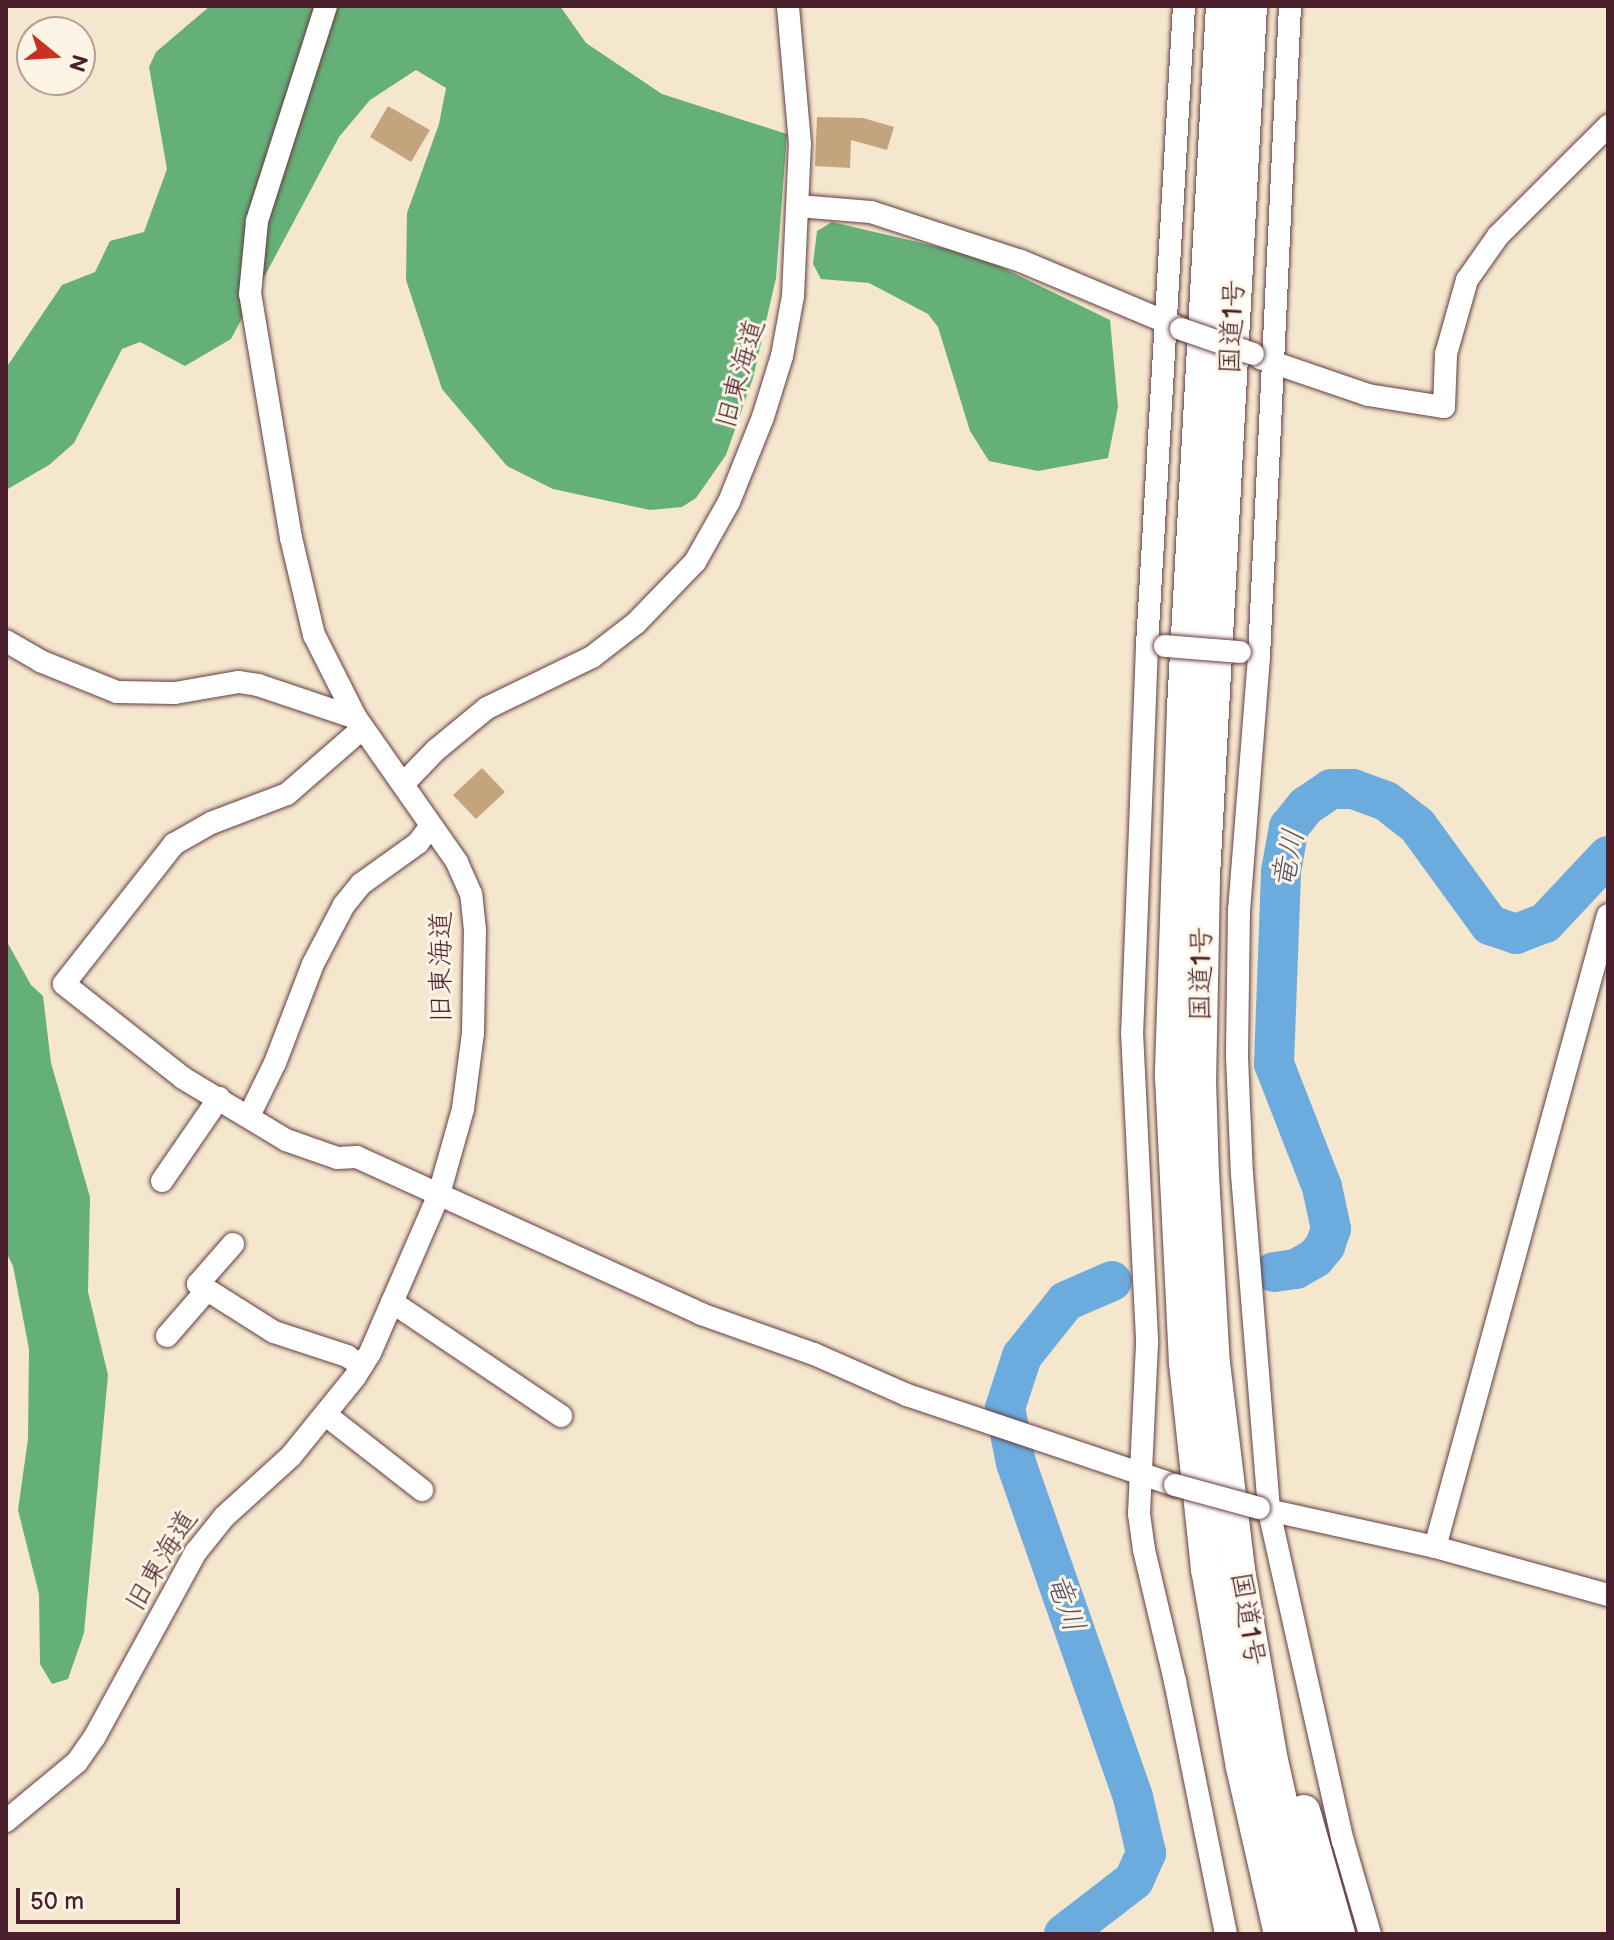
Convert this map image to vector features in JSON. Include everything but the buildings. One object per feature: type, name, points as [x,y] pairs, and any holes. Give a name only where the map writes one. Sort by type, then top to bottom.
[{"type":"highway","name":"国道1号","points":[[1222,6],[1183,708],[1171,1077],[1184,1347],[1207,1569],[1242,1767],[1280,1934]]},
{"type":"highway","name":"国道1号","points":[[1251,6],[1211,725],[1200,1065],[1214,1363],[1239,1570],[1271,1756],[1311,1934]]},
{"type":"highway","points":[[1207,1569],[1198,1617],[1260,1934]]},
{"type":"highway","points":[[1239,1570],[1254,1590],[1292,1763],[1339,1934]]},
{"type":"street","points":[[326,6],[257,221],[250,294],[291,538],[314,635],[359,723],[404,783]]},
{"type":"street","name":"旧東海道","points":[[6,1821],[77,1762],[94,1738],[196,1552],[224,1517],[291,1456],[362,1366],[439,1194],[463,1109],[471,1048],[475,930],[468,884],[404,783],[436,750],[487,708],[592,657],[636,623],[695,562],[738,479],[782,356],[793,296],[799,109],[788,6]]},
{"type":"street","points":[[1184,6],[1174,326],[1132,1032],[1147,1344],[1140,1475],[1144,1550],[1175,1681],[1226,1934]]},
{"type":"street","points":[[1290,6],[1262,359],[1239,896],[1237,1057],[1264,1509],[1343,1841],[1370,1934]]},
{"type":"street","points":[[798,206],[871,212],[1021,261],[1174,326],[1262,359],[1368,395],[1444,407],[1446,354],[1467,280],[1498,236],[1608,126]]},
{"type":"street","points":[[6,641],[40,661],[117,692],[175,693],[239,682],[258,685],[359,723]]},
{"type":"street","points":[[1156,646],[1249,654]]},
{"type":"street","points":[[359,723],[287,794],[184,835],[64,984],[183,1078],[286,1140],[337,1158],[357,1157],[701,1314],[984,1423],[1140,1475],[1264,1509],[1435,1547],[1608,1595]]},
{"type":"street","points":[[249,1116],[275,1063],[313,964],[344,905],[361,884],[418,843],[431,826]]},
{"type":"street","points":[[1435,1547],[1608,915]]},
{"type":"street","points":[[162,1181],[219,1098]]},
{"type":"street","points":[[233,1244],[198,1284],[274,1332],[347,1356],[362,1366]]},
{"type":"street","points":[[167,1336],[207,1290]]},
{"type":"street","points":[[392,1302],[561,1416]]},
{"type":"street","points":[[326,1415],[422,1490]]},
{"type":"green space","points":[[210,6],[560,6],[586,43],[662,94],[787,134],[776,278],[753,378],[726,455],[696,498],[682,507],[650,510],[553,489],[507,466],[442,389],[406,280],[407,213],[439,124],[446,88],[416,70],[370,100],[339,137],[231,339],[185,366],[140,342],[122,349],[74,443],[49,465],[6,490],[6,368],[62,285],[95,272],[110,241],[144,232],[167,169],[149,67],[156,52]]},
{"type":"green space","points":[[832,222],[947,249],[999,266],[1110,320],[1118,407],[1108,458],[1038,471],[989,461],[970,431],[938,327],[928,314],[869,283],[821,279],[813,264],[817,231]]},
{"type":"green space","points":[[6,940],[31,985],[43,996],[51,1063],[90,1197],[88,1292],[108,1375],[84,1633],[68,1679],[52,1684],[40,1664],[39,1594],[18,1510],[28,1439],[29,1349],[13,1266],[6,1252]]},
{"type":"waterway","name":"竜川","points":[[1274,1272],[1296,1269],[1315,1258],[1325,1246],[1331,1229],[1322,1187],[1274,1064],[1281,871],[1289,827],[1306,806],[1331,789],[1353,789],[1386,801],[1417,825],[1490,925],[1516,934],[1545,923],[1608,856]]},
{"type":"waterway","name":"竜川","points":[[1064,1934],[1134,1880],[1146,1853],[1133,1797],[1016,1463],[1005,1408],[1022,1356],[1066,1301],[1112,1281]]}]
